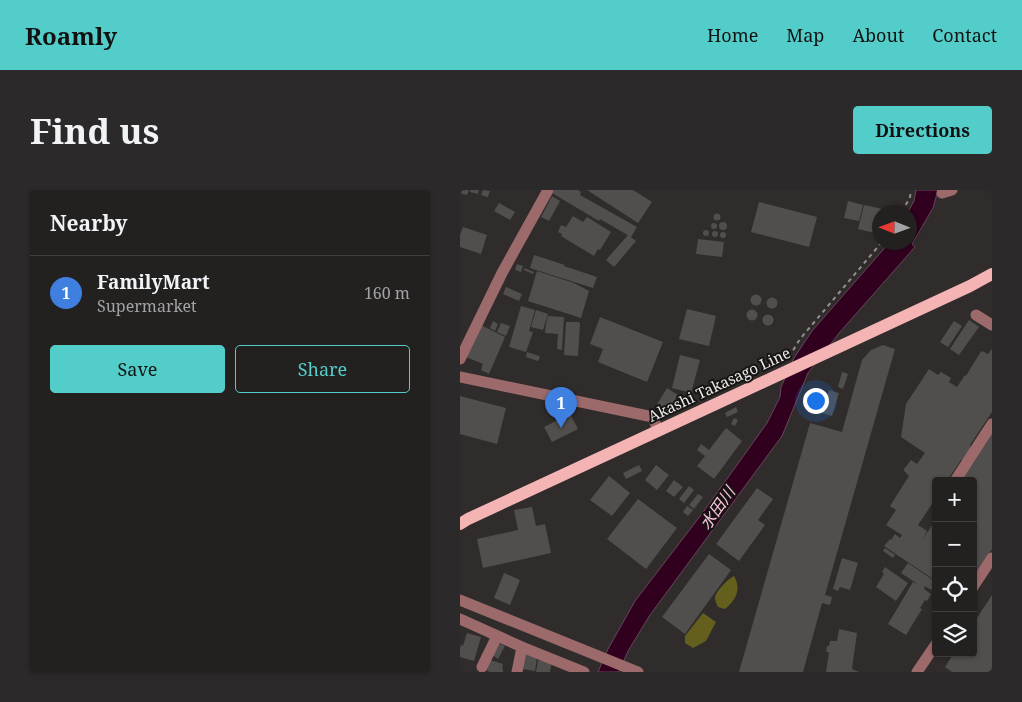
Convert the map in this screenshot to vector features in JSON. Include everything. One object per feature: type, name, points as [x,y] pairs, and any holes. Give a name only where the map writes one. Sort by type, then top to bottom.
[{"type":"main road","name":"Akashi Takasago Line","points":[[463,520],[779,375],[992,274]]},
{"type":"street","points":[[460,360],[502,273],[548,190]]},
{"type":"street","points":[[943,190],[942,193],[952,190]]},
{"type":"street","points":[[976,315],[992,325]]},
{"type":"street","points":[[460,377],[652,417],[658,431]]},
{"type":"street","points":[[958,477],[992,424]]},
{"type":"street","points":[[977,580],[992,558]]},
{"type":"street","points":[[460,600],[632,670]]},
{"type":"street","points":[[460,619],[584,672]]},
{"type":"street","points":[[482,667],[497,636]]},
{"type":"street","points":[[517,672],[522,647]]},
{"type":"street","points":[[917,672],[932,650]]},
{"type":"path","points":[[906,205],[911,190]]},
{"type":"path","points":[[779,375],[800,339],[875,250]]},
{"type":"shaded area","points":[[734,576],[737,590],[734,599],[725,609],[718,607],[715,599],[717,592]]},
{"type":"shaded area","points":[[703,613],[716,622],[706,641],[693,648],[685,643],[685,636]]},
{"type":"water","points":[[916,190],[938,190],[933,208],[917,235],[917,205],[912,205]]},
{"type":"water","name":"水田川","points":[[883,250],[912,250],[840,332],[808,373],[782,436],[650,615],[628,651],[619,672],[598,672],[608,649],[635,601],[704,511],[767,423],[780,397],[781,387],[794,358],[812,331]]},
{"type":"building","points":[[460,190],[469,190],[467,195],[460,193]]},
{"type":"building","points":[[470,190],[479,190],[478,194],[470,192]]},
{"type":"building","points":[[483,190],[490,191],[488,197],[481,195]]},
{"type":"building","points":[[554,190],[578,190],[581,192],[580,195],[637,227],[631,237],[600,219],[599,221],[552,193]]},
{"type":"building","points":[[587,190],[633,190],[652,202],[638,223]]},
{"type":"building","points":[[552,196],[560,201],[549,221],[541,217]]},
{"type":"building","points":[[848,201],[863,205],[859,221],[844,218]]},
{"type":"building","points":[[759,202],[817,217],[809,247],[751,232]]},
{"type":"building","points":[[499,203],[515,212],[510,220],[494,211]]},
{"type":"building","points":[[864,205],[872,207],[872,232],[858,229]]},
{"type":"building","points":[[717,213],[721,217],[717,221],[713,217]]},
{"type":"building","points":[[573,216],[583,222],[587,217],[611,232],[594,256],[561,236],[562,234],[558,232],[561,225],[566,227]]},
{"type":"building","points":[[723,222],[727,226],[723,230],[719,226]]},
{"type":"building","points":[[714,223],[717,226],[714,229],[711,226]]},
{"type":"building","points":[[463,227],[487,235],[481,254],[460,247],[460,235]]},
{"type":"building","points":[[706,230],[709,233],[706,236],[703,233]]},
{"type":"building","points":[[715,231],[718,234],[715,237],[712,234]]},
{"type":"building","points":[[723,232],[726,235],[723,238],[720,235]]},
{"type":"building","points":[[628,235],[636,241],[614,267],[606,260]]},
{"type":"building","points":[[698,239],[724,242],[722,257],[696,254]]},
{"type":"building","points":[[534,255],[597,277],[593,288],[530,268]]},
{"type":"building","points":[[517,264],[523,266],[521,272],[515,270]]},
{"type":"building","points":[[524,268],[534,272],[533,274],[524,270]]},
{"type":"building","points":[[537,271],[574,283],[589,291],[581,318],[528,301]]},
{"type":"building","points":[[506,287],[522,294],[519,301],[503,294]]},
{"type":"building","points":[[754,295],[758,295],[761,300],[760,304],[754,305],[751,302],[751,298]]},
{"type":"building","points":[[770,298],[774,298],[777,303],[776,307],[770,308],[767,305],[767,301]]},
{"type":"building","points":[[521,306],[535,310],[529,331],[533,332],[526,352],[509,347]]},
{"type":"building","points":[[687,309],[716,316],[709,346],[679,339]]},
{"type":"building","points":[[752,309],[758,315],[752,321],[746,315]]},
{"type":"building","points":[[536,310],[548,314],[543,330],[531,327]]},
{"type":"building","points":[[766,315],[770,315],[773,320],[772,324],[766,325],[763,322],[763,318]]},
{"type":"building","points":[[548,316],[564,317],[562,350],[557,349],[558,334],[545,333]]},
{"type":"building","points":[[600,317],[663,342],[647,382],[598,362],[603,349],[590,344]]},
{"type":"building","points":[[969,320],[979,327],[959,355],[950,349]]},
{"type":"building","points":[[493,321],[498,324],[495,331],[490,328]]},
{"type":"building","points":[[954,321],[962,326],[948,347],[940,342]]},
{"type":"building","points":[[566,322],[579,322],[580,324],[578,356],[564,355]]},
{"type":"building","points":[[501,323],[510,326],[506,336],[497,332]]},
{"type":"building","points":[[481,325],[505,337],[489,374],[481,370],[483,364],[466,357]]},
{"type":"building","points":[[883,345],[895,349],[825,595],[832,597],[830,605],[822,603],[803,672],[739,672],[810,423],[842,432],[862,360],[871,350]]},
{"type":"building","points":[[992,349],[992,412],[970,445],[971,449],[950,477],[932,477],[932,504],[918,525],[927,531],[923,539],[932,525],[932,578],[884,546],[895,534],[900,538],[902,535],[886,525],[896,510],[890,506],[909,476],[904,469],[911,460],[917,464],[925,453],[901,437],[906,404],[929,369],[938,375],[941,372],[951,378],[949,382],[957,387],[980,353],[982,351],[988,354]]},
{"type":"building","points":[[527,352],[539,356],[538,361],[526,357]]},
{"type":"building","points":[[680,355],[700,360],[691,393],[672,388]]},
{"type":"building","points":[[842,372],[848,374],[843,389],[838,387]]},
{"type":"building","points":[[667,388],[678,395],[668,412],[656,406]]},
{"type":"building","points":[[829,390],[839,393],[832,416],[822,413]]},
{"type":"building","points":[[460,396],[506,408],[497,444],[460,434]]},
{"type":"building","points":[[736,407],[738,412],[727,417],[725,413]]},
{"type":"building","points":[[570,414],[578,429],[552,442],[544,427]]},
{"type":"building","points":[[734,418],[738,420],[735,426],[731,424]]},
{"type":"building","points":[[726,428],[742,441],[714,479],[697,466],[705,456],[697,450],[701,444],[709,450]]},
{"type":"building","points":[[992,434],[992,549],[977,572],[977,477],[964,477]]},
{"type":"building","points":[[639,465],[642,471],[626,479],[623,473]]},
{"type":"building","points":[[656,465],[669,475],[657,490],[645,480]]},
{"type":"building","points":[[609,476],[630,493],[612,516],[590,500]]},
{"type":"building","points":[[674,480],[683,487],[674,497],[666,491]]},
{"type":"building","points":[[689,486],[694,490],[684,503],[679,499]]},
{"type":"building","points":[[757,488],[773,499],[758,520],[765,525],[739,561],[716,544]]},
{"type":"building","points":[[698,494],[703,497],[694,509],[689,505]]},
{"type":"building","points":[[638,499],[677,528],[646,569],[607,539]]},
{"type":"building","points":[[687,506],[693,510],[688,516],[683,512]]},
{"type":"building","points":[[532,507],[536,526],[545,524],[551,553],[483,568],[477,539],[518,530],[514,510]]},
{"type":"building","points":[[885,548],[895,555],[893,558],[883,551]]},
{"type":"building","points":[[709,554],[731,570],[685,634],[662,617]]},
{"type":"building","points":[[842,558],[858,563],[850,590],[840,587],[838,591],[833,589]]},
{"type":"building","points":[[908,563],[932,579],[931,590],[925,586],[924,589],[931,594],[920,608],[922,609],[906,635],[888,624],[913,582],[919,585],[901,573]]},
{"type":"building","points":[[885,567],[908,583],[896,601],[876,587],[884,574],[882,572]]},
{"type":"building","points":[[504,573],[520,580],[510,605],[494,598]]},
{"type":"building","points":[[992,595],[992,672],[952,672],[945,667],[951,657],[977,657],[977,618]]},
{"type":"building","points":[[839,629],[857,633],[852,669],[859,672],[826,672],[829,652],[826,652],[827,646],[829,646],[830,641],[837,641]]},
{"type":"building","points":[[467,633],[481,637],[474,661],[460,657],[460,648],[461,645],[463,646]]},
{"type":"building","points":[[499,643],[505,646],[498,659],[492,655]]},
{"type":"building","points":[[526,653],[537,658],[535,671],[523,669]]},
{"type":"building","points":[[490,660],[503,664],[503,672],[487,671]]},
{"type":"building","points":[[538,660],[552,661],[550,672],[536,672]]},
{"type":"place","name":"FamilyMart","points":[[561,428]]}]
